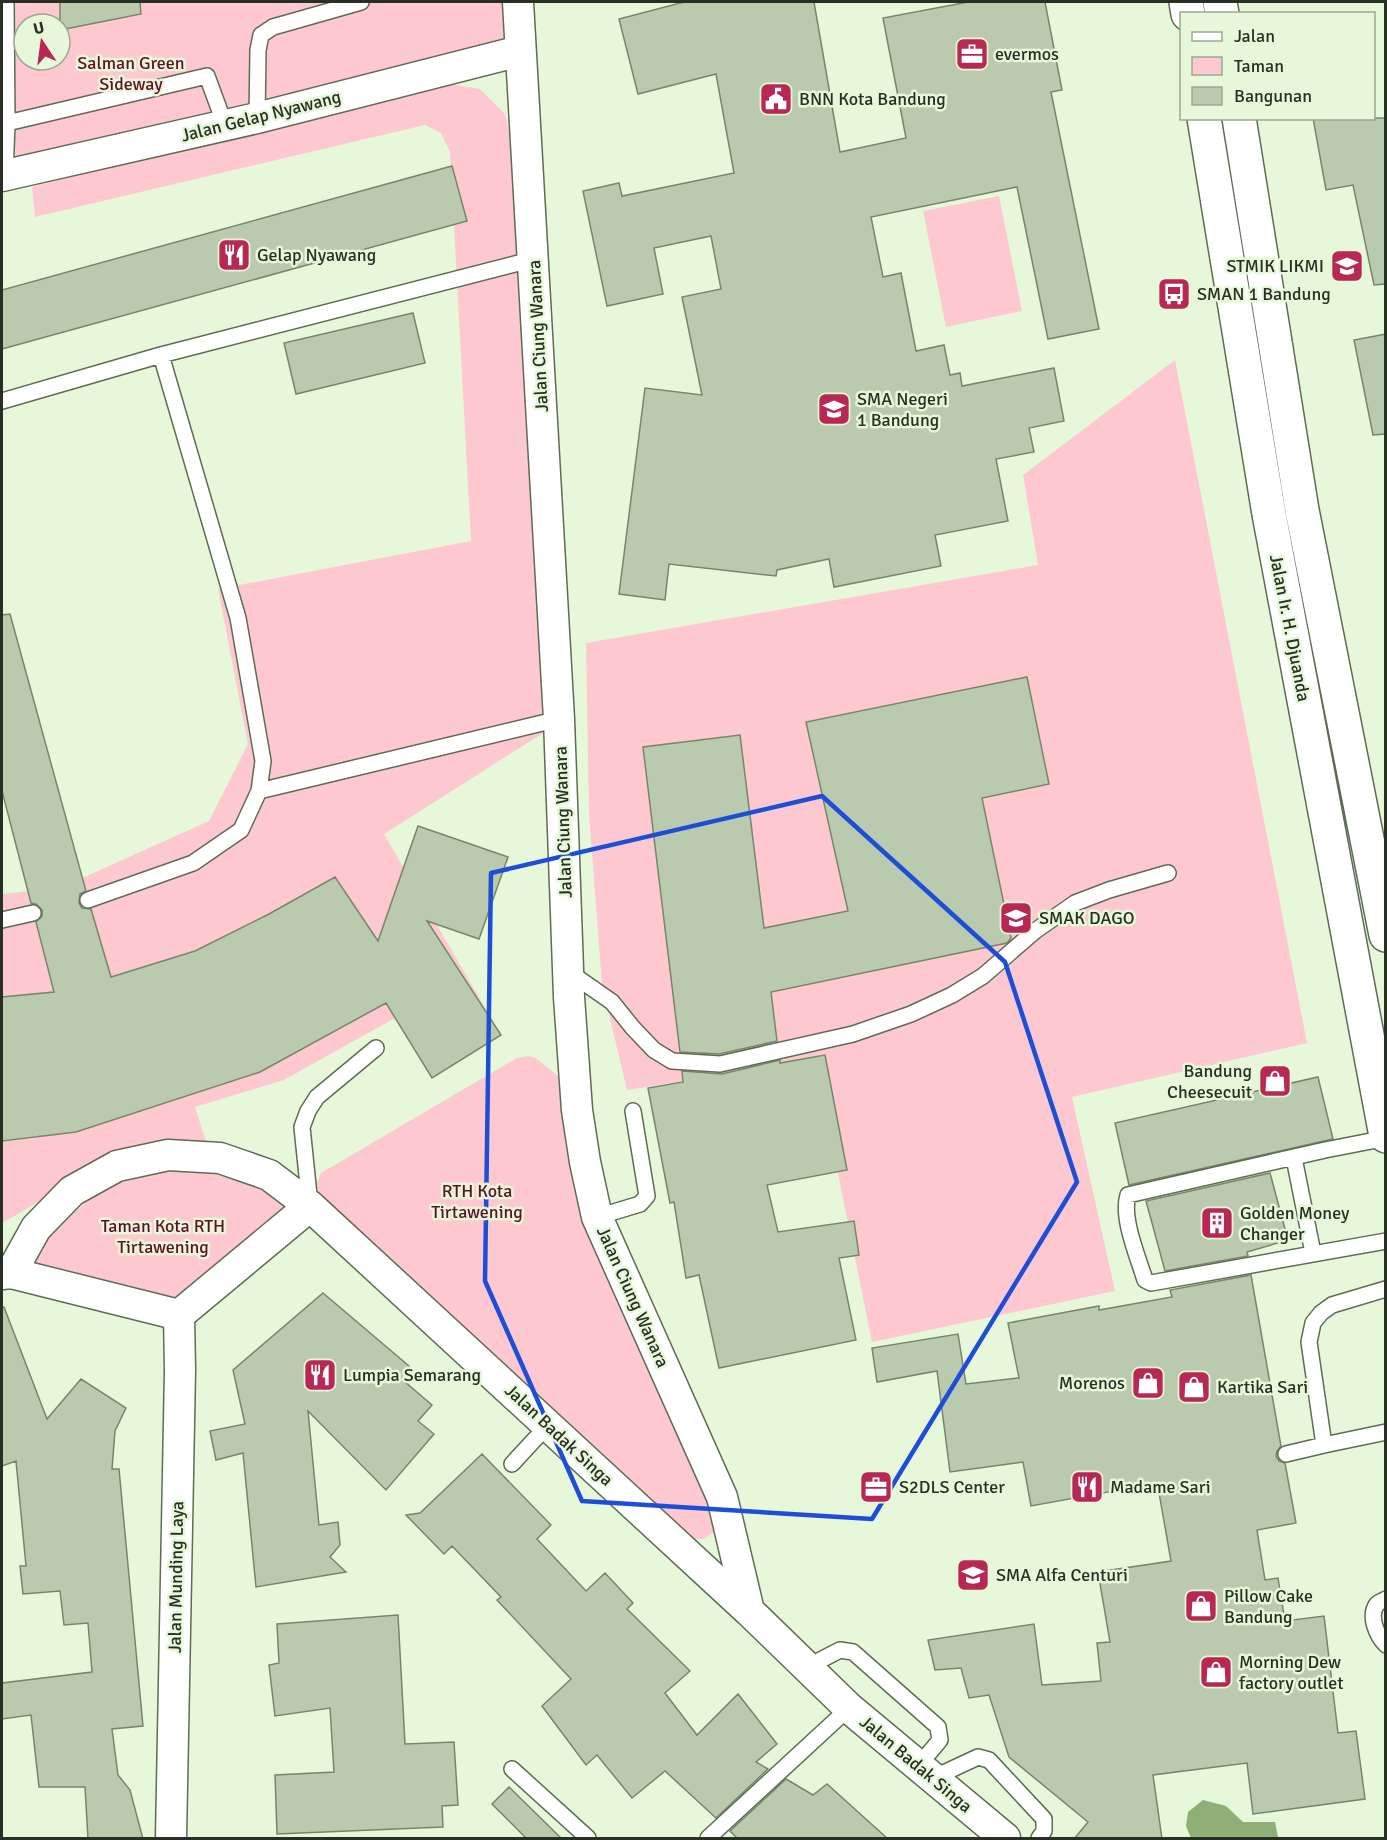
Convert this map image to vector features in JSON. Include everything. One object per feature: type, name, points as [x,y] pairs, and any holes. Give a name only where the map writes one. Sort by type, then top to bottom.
[{"type":"main road","name":"Jalan Ir. H. Djuanda","points":[[1204,120],[1269,514],[1386,1137]]},
{"type":"main road","name":"Jalan Ir. H. Djuanda","points":[[1239,120],[1302,510],[1386,934]]},
{"type":"street","name":"Jalan Ciung Wanara","points":[[518,2],[560,718],[570,1025],[577,1110],[597,1217],[722,1497],[749,1611]]},
{"type":"street","name":"Jalan Gelap Nyawang","points":[[3,176],[257,118],[520,51]]},
{"type":"street","name":"Jalan Badak Singa","points":[[6,1273],[36,1227],[72,1191],[117,1166],[168,1155],[220,1158],[269,1175],[310,1206],[749,1611],[849,1708],[1005,1839]]},
{"type":"street","points":[[6,1273],[179,1315],[310,1206]]},
{"type":"street","name":"Jalan Munding Laya","points":[[171,1839],[180,1381],[179,1315]]},
{"type":"lane","points":[[3,176],[7,123],[6,2]]},
{"type":"lane","points":[[257,118],[258,50],[261,35],[273,27],[361,2]]},
{"type":"lane","points":[[7,123],[207,76],[225,125]]},
{"type":"lane","points":[[2,401],[161,355],[499,266],[534,259]]},
{"type":"lane","points":[[88,900],[193,863],[241,830],[259,791],[263,761],[238,618],[161,355]]},
{"type":"lane","points":[[259,791],[560,718]]},
{"type":"lane","points":[[569,972],[612,1002],[654,1050],[672,1061],[720,1064],[853,1034],[911,1014],[952,995],[983,976],[1035,931],[1075,903],[1109,890],[1168,873]]},
{"type":"lane","points":[[2,920],[33,913]]},
{"type":"lane","points":[[310,1206],[302,1127],[308,1111],[317,1097],[376,1048]]},
{"type":"lane","points":[[597,1217],[640,1204],[647,1196],[633,1111]]},
{"type":"lane","points":[[1386,1137],[1128,1195],[1125,1204],[1131,1234],[1145,1280],[1151,1283],[1386,1241]]},
{"type":"lane","points":[[1294,1158],[1313,1253]]},
{"type":"lane","points":[[1324,1445],[1309,1342],[1313,1323],[1332,1305],[1386,1289]]},
{"type":"lane","points":[[512,1464],[548,1425]]},
{"type":"lane","points":[[1286,1454],[1386,1432]]},
{"type":"lane","points":[[1386,1599],[1377,1605],[1373,1618],[1380,1639],[1386,1645]]},
{"type":"lane","points":[[807,1667],[840,1650],[853,1652],[938,1727],[940,1740],[926,1771]]},
{"type":"lane","points":[[708,1839],[849,1708]]},
{"type":"lane","points":[[926,1771],[978,1757],[989,1760],[1044,1819],[1044,1831],[1039,1839]]},
{"type":"lane","points":[[512,1769],[588,1839]]},
{"type":"highlighted area","points":[[822,796],[1005,962],[1077,1182],[872,1519],[582,1501],[485,1281],[491,873]]},
{"type":"green space","name":"Salman Green Sideway","points":[[6,2],[519,2],[520,51],[5,175]]},
{"type":"green space","points":[[442,83],[480,89],[505,114],[511,141],[548,730],[384,834],[501,1035],[432,1078],[395,1018],[284,1080],[195,1107],[209,1151],[101,1166],[2,1223],[2,894],[60,888],[209,821],[248,744],[218,589],[471,541],[450,152],[441,133],[425,125],[35,217],[32,187]]},
{"type":"green space","points":[[999,196],[1022,311],[946,327],[923,211]]},
{"type":"green space","points":[[1175,360],[1307,1043],[1072,1097],[1115,1291],[872,1342],[815,1060],[627,1090],[602,985],[589,813],[586,643],[1038,565],[1023,475]]},
{"type":"green space","name":"RTH Kota Tirtawening","points":[[528,1056],[536,1058],[563,1080],[716,1518],[715,1531],[704,1539],[691,1539],[319,1194],[317,1183],[321,1173],[517,1058]]},
{"type":"green space","name":"Taman Kota RTH Tirtawening","points":[[218,1164],[297,1204],[179,1308],[17,1258],[120,1175]]},
{"type":"shaded area","points":[[1203,1800],[1226,1806],[1243,1822],[1275,1822],[1278,1837],[1191,1838],[1186,1826],[1188,1812]]},
{"type":"building","points":[[60,2],[140,2],[141,14],[72,28],[72,12],[60,12]]},
{"type":"building","name":"SMA Negeri 1 Bandung","points":[[684,2],[814,2],[840,152],[906,138],[883,18],[968,2],[1045,2],[1062,90],[1051,92],[1099,329],[1048,339],[1017,187],[871,217],[883,277],[901,273],[916,351],[944,345],[950,375],[960,373],[962,386],[1054,368],[1064,421],[1029,428],[1034,452],[996,459],[1008,521],[935,535],[941,566],[834,587],[829,559],[777,570],[776,576],[669,564],[665,600],[619,594],[645,388],[702,395],[682,297],[721,289],[711,236],[654,248],[663,294],[607,306],[583,191],[619,183],[622,196],[734,173],[716,74],[638,94],[619,19]]},
{"type":"building","points":[[1386,118],[1386,284],[1374,285],[1353,185],[1326,190],[1313,120]]},
{"type":"building","name":"Gelap Nyawang","points":[[452,166],[467,221],[2,349],[2,290]]},
{"type":"building","points":[[413,313],[425,363],[296,394],[284,343]]},
{"type":"building","points":[[1386,334],[1386,434],[1373,435],[1354,340]]},
{"type":"building","points":[[10,614],[86,891],[80,894],[79,903],[82,908],[91,909],[111,977],[195,951],[269,914],[335,877],[378,941],[418,826],[508,857],[479,939],[427,921],[501,1035],[432,1078],[386,1003],[260,1072],[76,1132],[2,1141],[2,997],[54,992],[36,922],[42,916],[42,910],[36,904],[31,903],[2,791],[2,615]]},
{"type":"building","points":[[1027,677],[1049,784],[982,798],[1011,938],[1007,943],[771,992],[777,1041],[719,1054],[680,1052],[643,747],[740,735],[764,928],[848,911],[806,722]]},
{"type":"building","points":[[825,1055],[847,1170],[767,1185],[778,1232],[854,1221],[859,1255],[839,1258],[856,1340],[719,1368],[699,1275],[686,1278],[674,1202],[670,1203],[648,1088],[683,1082],[682,1071],[722,1074],[780,1060],[780,1063]]},
{"type":"building","points":[[1318,1077],[1333,1139],[1129,1185],[1115,1123]]},
{"type":"building","name":"Golden Money Changer","points":[[1270,1173],[1288,1240],[1247,1252],[1248,1256],[1165,1271],[1146,1201]]},
{"type":"building","points":[[1251,1275],[1281,1446],[1276,1456],[1279,1461],[1285,1463],[1296,1523],[1257,1530],[1265,1580],[1278,1578],[1285,1621],[1324,1616],[1338,1733],[1356,1731],[1365,1799],[1253,1814],[1247,1763],[1153,1775],[1162,1839],[1074,1839],[1088,1822],[1009,1757],[989,1695],[969,1698],[961,1668],[935,1670],[928,1640],[1034,1624],[1042,1685],[1101,1681],[1097,1643],[1110,1642],[1098,1572],[1171,1561],[1158,1487],[1136,1491],[1135,1487],[1031,1506],[1023,1462],[950,1472],[937,1371],[877,1382],[872,1348],[958,1334],[966,1384],[1019,1378],[1008,1323],[1099,1306],[1099,1310],[1172,1297],[1170,1290]]},
{"type":"building","points":[[323,1293],[409,1366],[404,1381],[432,1405],[418,1421],[434,1434],[386,1490],[308,1411],[319,1525],[338,1522],[340,1545],[330,1557],[346,1572],[256,1587],[243,1453],[216,1460],[210,1431],[245,1424],[233,1370]]},
{"type":"building","points":[[2,1307],[4,1307],[47,1419],[81,1379],[126,1408],[115,1431],[112,1469],[119,1469],[143,1726],[112,1729],[118,1775],[130,1790],[143,1839],[88,1839],[85,1787],[39,1787],[31,1715],[2,1719],[2,1683],[92,1672],[88,1623],[64,1625],[60,1591],[23,1594],[20,1566],[26,1566],[16,1461],[2,1466]]},
{"type":"building","points":[[482,1454],[551,1525],[537,1539],[586,1591],[605,1573],[633,1603],[627,1609],[690,1671],[665,1693],[697,1735],[738,1694],[777,1744],[756,1762],[768,1769],[716,1818],[665,1771],[632,1798],[597,1755],[586,1765],[542,1706],[571,1679],[497,1600],[501,1597],[452,1546],[444,1554],[406,1515],[420,1513]]},
{"type":"building","points":[[398,1615],[405,1744],[454,1742],[458,1805],[442,1806],[443,1827],[277,1834],[275,1775],[334,1772],[330,1708],[275,1716],[269,1665],[279,1663],[277,1624]]},
{"type":"building","points":[[786,1779],[813,1795],[827,1784],[888,1839],[738,1839],[730,1831]]},
{"type":"building","points":[[509,1787],[562,1839],[527,1839],[492,1804]]},
{"type":"place","name":"evermos","points":[[972,54]]},
{"type":"place","name":"BNN Kota Bandung","points":[[776,99]]},
{"type":"place","name":"Gelap Nyawang","points":[[234,255]]},
{"type":"place","name":"STMIK LIKMI","points":[[1347,266]]},
{"type":"place","name":"SMAN 1 Bandung","points":[[1174,294]]},
{"type":"place","name":"SMA Negeri 1 Bandung","points":[[834,409]]},
{"type":"place","name":"SMAK DAGO","points":[[1016,918]]},
{"type":"place","name":"Bandung Cheesecuit","points":[[1275,1081]]},
{"type":"place","name":"Golden Money Changer","points":[[1217,1223]]},
{"type":"place","name":"Lumpia Semarang","points":[[320,1375]]},
{"type":"place","name":"Morenos","points":[[1148,1383]]},
{"type":"place","name":"Kartika Sari","points":[[1194,1387]]},
{"type":"place","name":"S2DLS Center","points":[[876,1487]]},
{"type":"place","name":"Madame Sari","points":[[1087,1487]]},
{"type":"place","name":"SMA Alfa Centuri","points":[[973,1575]]},
{"type":"place","name":"Pillow Cake Bandung","points":[[1201,1606]]},
{"type":"place","name":"Morning Dew factory outlet","points":[[1216,1672]]}]
